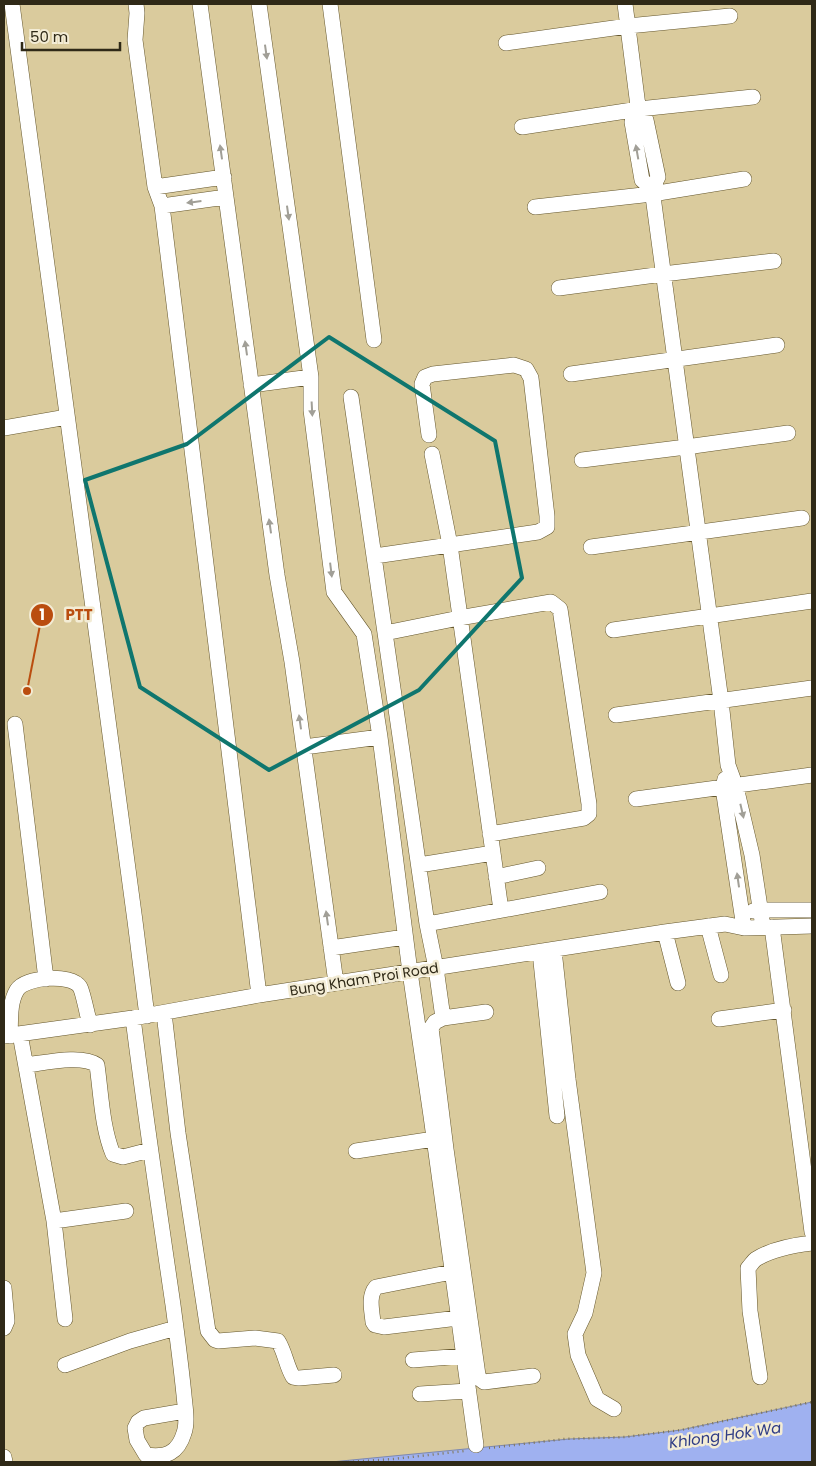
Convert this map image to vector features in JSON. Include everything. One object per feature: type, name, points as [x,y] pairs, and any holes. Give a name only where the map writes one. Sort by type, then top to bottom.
[{"type":"street","points":[[12,4],[10,41],[67,417],[135,922],[150,1150],[180,1346],[185,1411]]},
{"type":"street","points":[[136,4],[135,40],[155,187],[162,206],[259,995]]},
{"type":"street","points":[[200,4],[277,574],[292,662],[336,984]]},
{"type":"street","points":[[260,4],[311,377],[311,410],[334,592],[364,634],[380,737],[463,1356],[478,1447]]},
{"type":"street","points":[[330,4],[374,340]]},
{"type":"street","points":[[624,4],[639,111],[632,122],[642,180],[652,191],[721,701],[735,858],[744,928]]},
{"type":"street","points":[[506,43],[628,26],[730,16]]},
{"type":"street","points":[[522,127],[753,97]]},
{"type":"street","points":[[155,187],[224,178]]},
{"type":"street","points":[[535,207],[744,179]]},
{"type":"street","points":[[162,206],[226,198]]},
{"type":"street","points":[[559,288],[774,261]]},
{"type":"street","points":[[571,374],[777,345]]},
{"type":"street","points":[[375,556],[538,532],[546,527],[547,516],[531,378],[526,369],[514,365],[434,374],[426,377],[422,384],[429,435]]},
{"type":"street","points":[[251,385],[311,377]]},
{"type":"street","points":[[351,397],[427,924],[443,1018]]},
{"type":"street","points":[[4,428],[67,417]]},
{"type":"street","points":[[582,460],[788,433]]},
{"type":"street","points":[[432,454],[450,545],[500,910]]},
{"type":"street","points":[[591,547],[802,518]]},
{"type":"street","points":[[385,632],[551,602],[560,609],[588,794],[589,814],[584,818],[490,834]]},
{"type":"street","points":[[613,630],[812,602]]},
{"type":"street","points":[[616,715],[812,688]]},
{"type":"street","points":[[15,724],[46,979]]},
{"type":"street","points":[[304,747],[380,737]]},
{"type":"street","points":[[636,800],[812,776]]},
{"type":"street","points":[[730,787],[752,855],[761,910],[768,927],[784,1010],[812,1232]]},
{"type":"street","points":[[419,865],[493,853]]},
{"type":"street","points":[[735,858],[752,855]]},
{"type":"street","points":[[496,877],[538,868]]},
{"type":"street","points":[[427,924],[600,892]]},
{"type":"street","name":"Bung Kham Proi Road","points":[[725,924],[742,913],[761,910],[812,910]]},
{"type":"street","name":"Bung Kham Proi Road","points":[[11,1035],[90,1025],[259,995],[708,926],[725,924],[744,928],[812,926]]},
{"type":"street","points":[[708,926],[721,975]]},
{"type":"street","points":[[665,932],[678,983]]},
{"type":"street","points":[[331,948],[406,937]]},
{"type":"street","points":[[547,951],[557,1116]]},
{"type":"street","points":[[547,951],[568,1079],[594,1273],[585,1313],[576,1334],[578,1355],[598,1400],[614,1409]]},
{"type":"street","points":[[64,1319],[54,1221],[26,1065],[11,1035],[13,999],[18,989],[24,983],[56,978],[70,979],[80,987],[90,1025]]},
{"type":"street","points":[[719,1019],[784,1010]]},
{"type":"street","points":[[486,1012],[443,1018],[435,1022],[431,1028],[446,1148],[478,1375],[484,1382],[533,1376]]},
{"type":"street","points":[[164,1013],[178,1134],[208,1332],[218,1341],[255,1338],[278,1341],[283,1349],[292,1376],[299,1378],[334,1375]]},
{"type":"street","points":[[26,1065],[74,1060],[88,1061],[97,1065],[105,1127],[112,1154],[123,1157],[150,1150]]},
{"type":"street","points":[[356,1151],[434,1139]]},
{"type":"street","points":[[54,1221],[126,1211]]},
{"type":"street","points":[[760,1377],[750,1311],[748,1268],[756,1259],[776,1250],[790,1245],[812,1243]]},
{"type":"street","points":[[452,1272],[376,1288],[371,1296],[373,1322],[375,1325],[384,1327],[458,1318]]},
{"type":"street","points":[[4,1288],[7,1321],[4,1328]]},
{"type":"street","points":[[65,1365],[130,1341],[176,1328]]},
{"type":"street","points":[[413,1360],[463,1356]]},
{"type":"street","points":[[420,1394],[468,1391]]},
{"type":"street","points":[[4,1457],[4,1462]]},
{"type":"path","points":[[348,1462],[393,1459],[478,1447],[564,1439],[625,1437],[682,1430],[812,1402]]},
{"type":"highlighted area","points":[[329,337],[495,441],[522,578],[419,690],[269,770],[140,687],[85,480],[187,444]]},
{"type":"water","name":"Khlong Hok Wa","points":[[812,1402],[812,1462],[331,1462],[569,1439],[625,1437],[681,1430]]},
{"type":"place","name":"PTT","points":[[27,691]]}]
